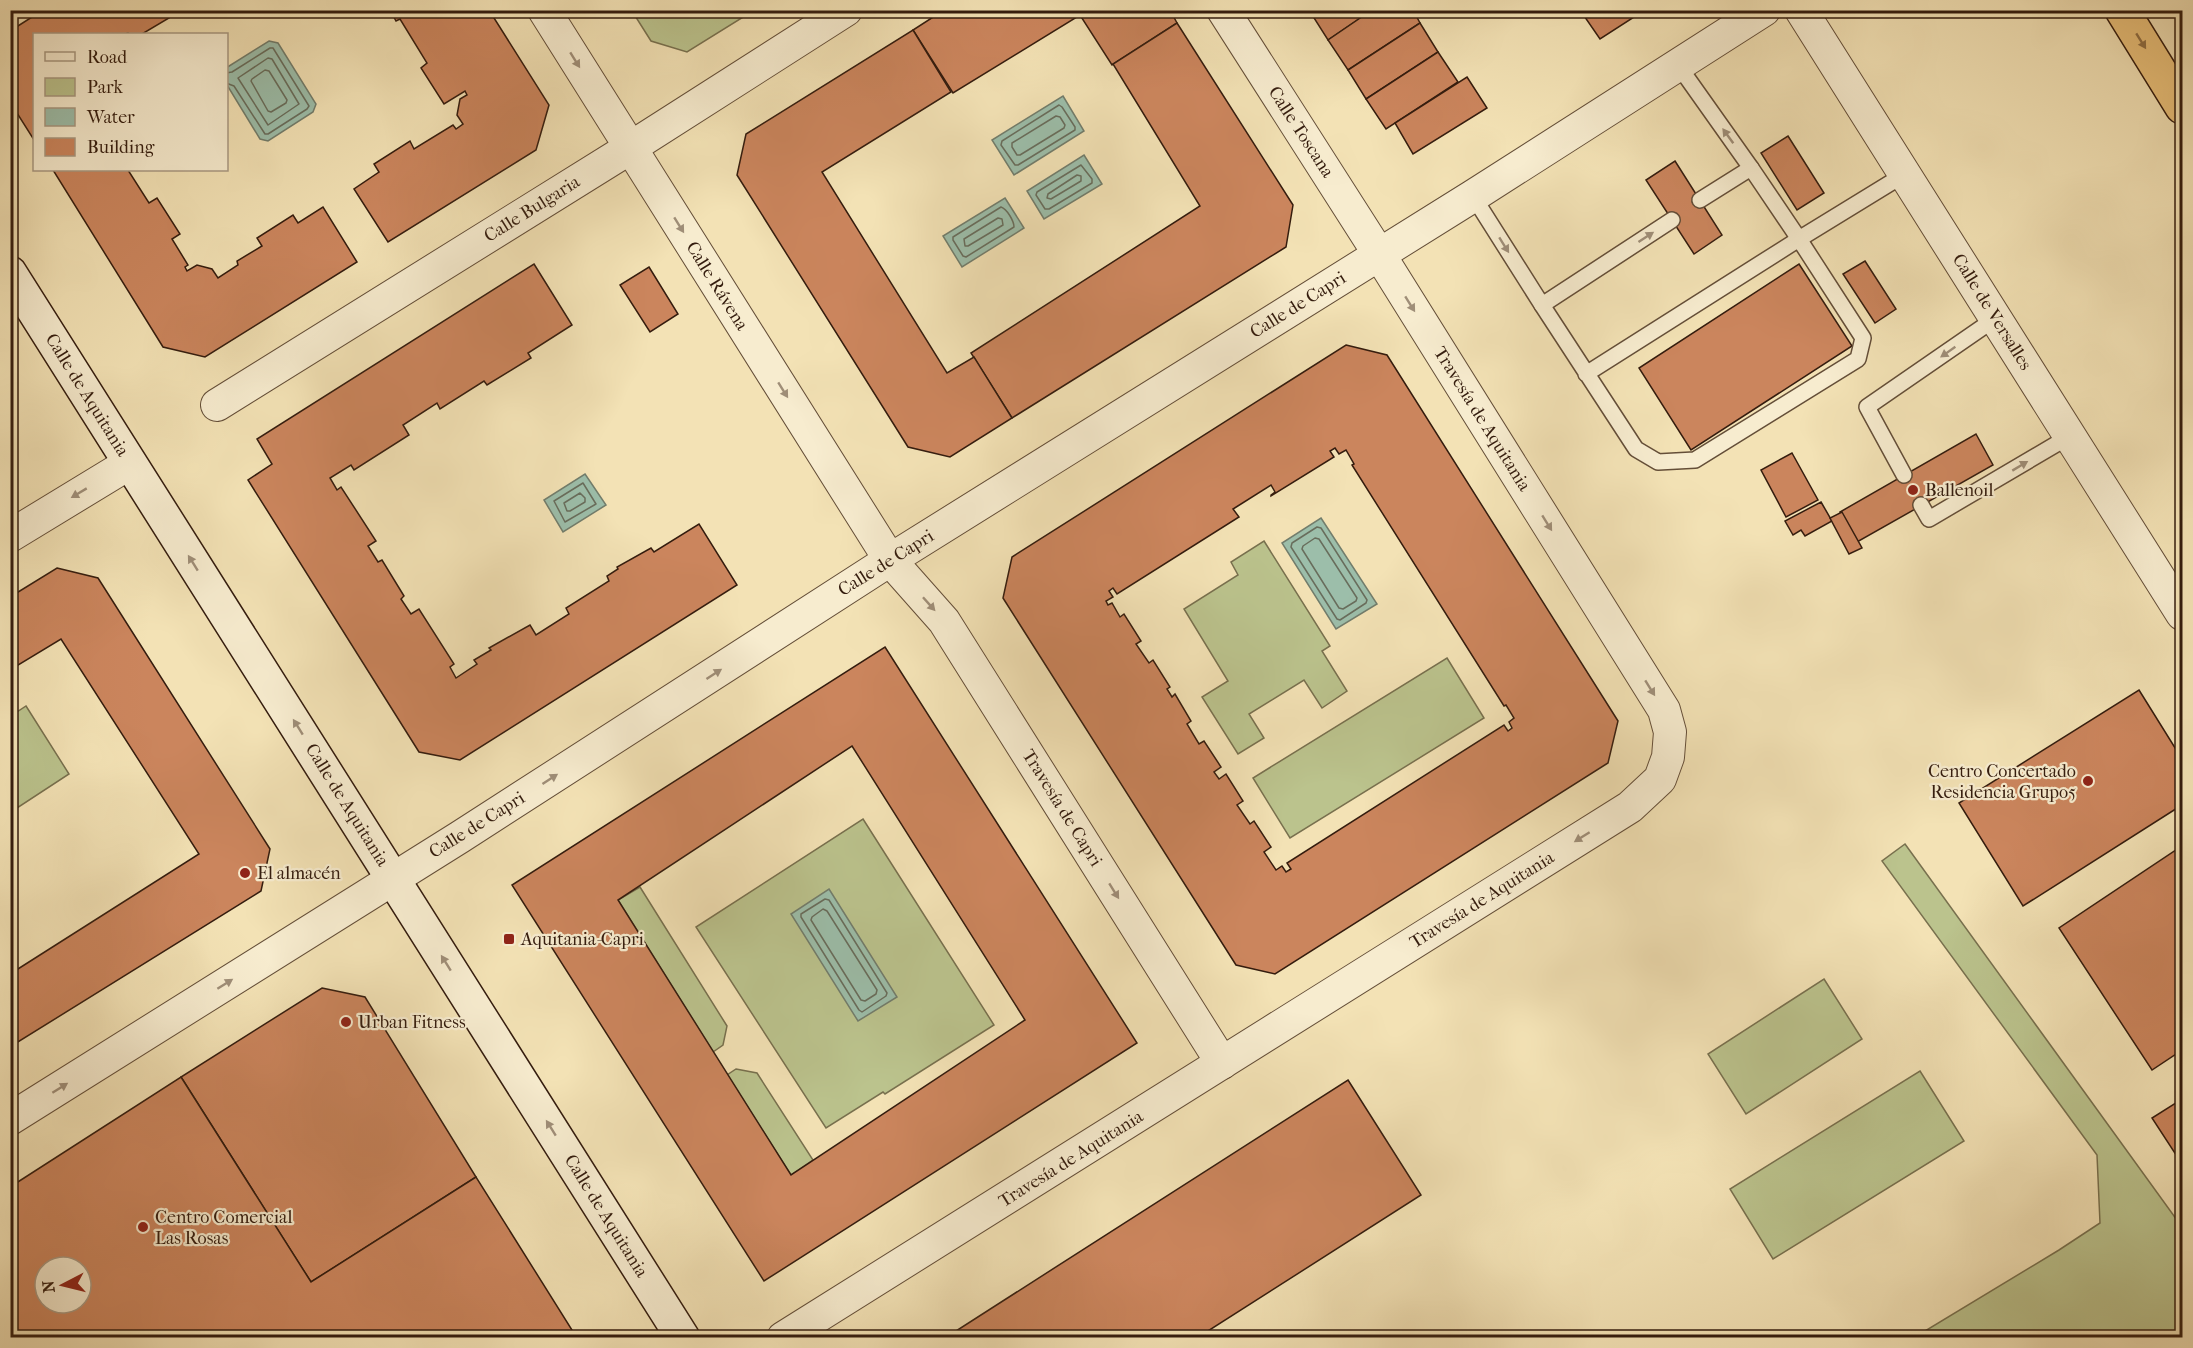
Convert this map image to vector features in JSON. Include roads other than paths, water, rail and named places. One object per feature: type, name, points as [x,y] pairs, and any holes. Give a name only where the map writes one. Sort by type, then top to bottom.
[{"type":"highway","points":[[2122,10],[2182,107]]},
{"type":"street","name":"Calle Rávena","points":[[544,10],[890,560]]},
{"type":"street","name":"Calle Bulgaria","points":[[217,405],[630,148],[846,10]]},
{"type":"street","name":"Calle Toscana","points":[[1222,10],[1379,254]]},
{"type":"street","name":"Calle de Capri","points":[[10,1119],[394,878],[890,560],[1473,196],[1764,10]]},
{"type":"street","name":"Calle de Versalles","points":[[1801,10],[2182,614]]},
{"type":"street","name":"Travesía de Aquitania","points":[[783,1338],[1630,807],[1660,779],[1668,757],[1670,732],[1664,710],[1379,254]]},
{"type":"street","name":"Calle de Aquitania","points":[[10,273],[683,1338]]},
{"type":"street","points":[[10,536],[129,463]]},
{"type":"street","name":"Travesía de Capri","points":[[890,560],[944,621],[1222,1063]]},
{"type":"lane","points":[[1473,196],[1636,449],[1658,462],[1695,460],[1858,359],[1863,338],[1751,168],[1678,65]]},
{"type":"lane","points":[[1700,200],[1751,168]]},
{"type":"lane","points":[[1586,374],[1905,174]]},
{"type":"lane","points":[[1542,305],[1672,220]]},
{"type":"lane","points":[[1904,476],[1867,407],[1996,318]]},
{"type":"lane","points":[[1921,506],[1929,519],[2070,436]]},
{"type":"water","points":[[269,41],[278,43],[316,104],[313,112],[268,141],[260,139],[228,87],[228,67]]},
{"type":"water","points":[[1063,96],[1084,131],[1014,175],[992,140]]},
{"type":"water","points":[[1084,155],[1102,184],[1044,219],[1027,191]]},
{"type":"water","points":[[1005,198],[1024,228],[962,267],[943,236]]},
{"type":"water","points":[[585,474],[606,505],[563,532],[544,500]]},
{"type":"water","points":[[1321,518],[1377,604],[1336,629],[1282,543]]},
{"type":"water","points":[[829,889],[897,997],[858,1021],[791,914]]},
{"type":"place","name":"Ballenoil","points":[[1913,490]]},
{"type":"place","name":"Centro Concertado Residencia Grupo5","points":[[2088,781]]},
{"type":"place","name":"El almacén","points":[[245,873]]},
{"type":"place","name":"Aquitania-Capri","points":[[509,939]]},
{"type":"place","name":"Urban Fitness","points":[[346,1022]]},
{"type":"place","name":"Centro Comercial Las Rosas","points":[[143,1227]]}]
